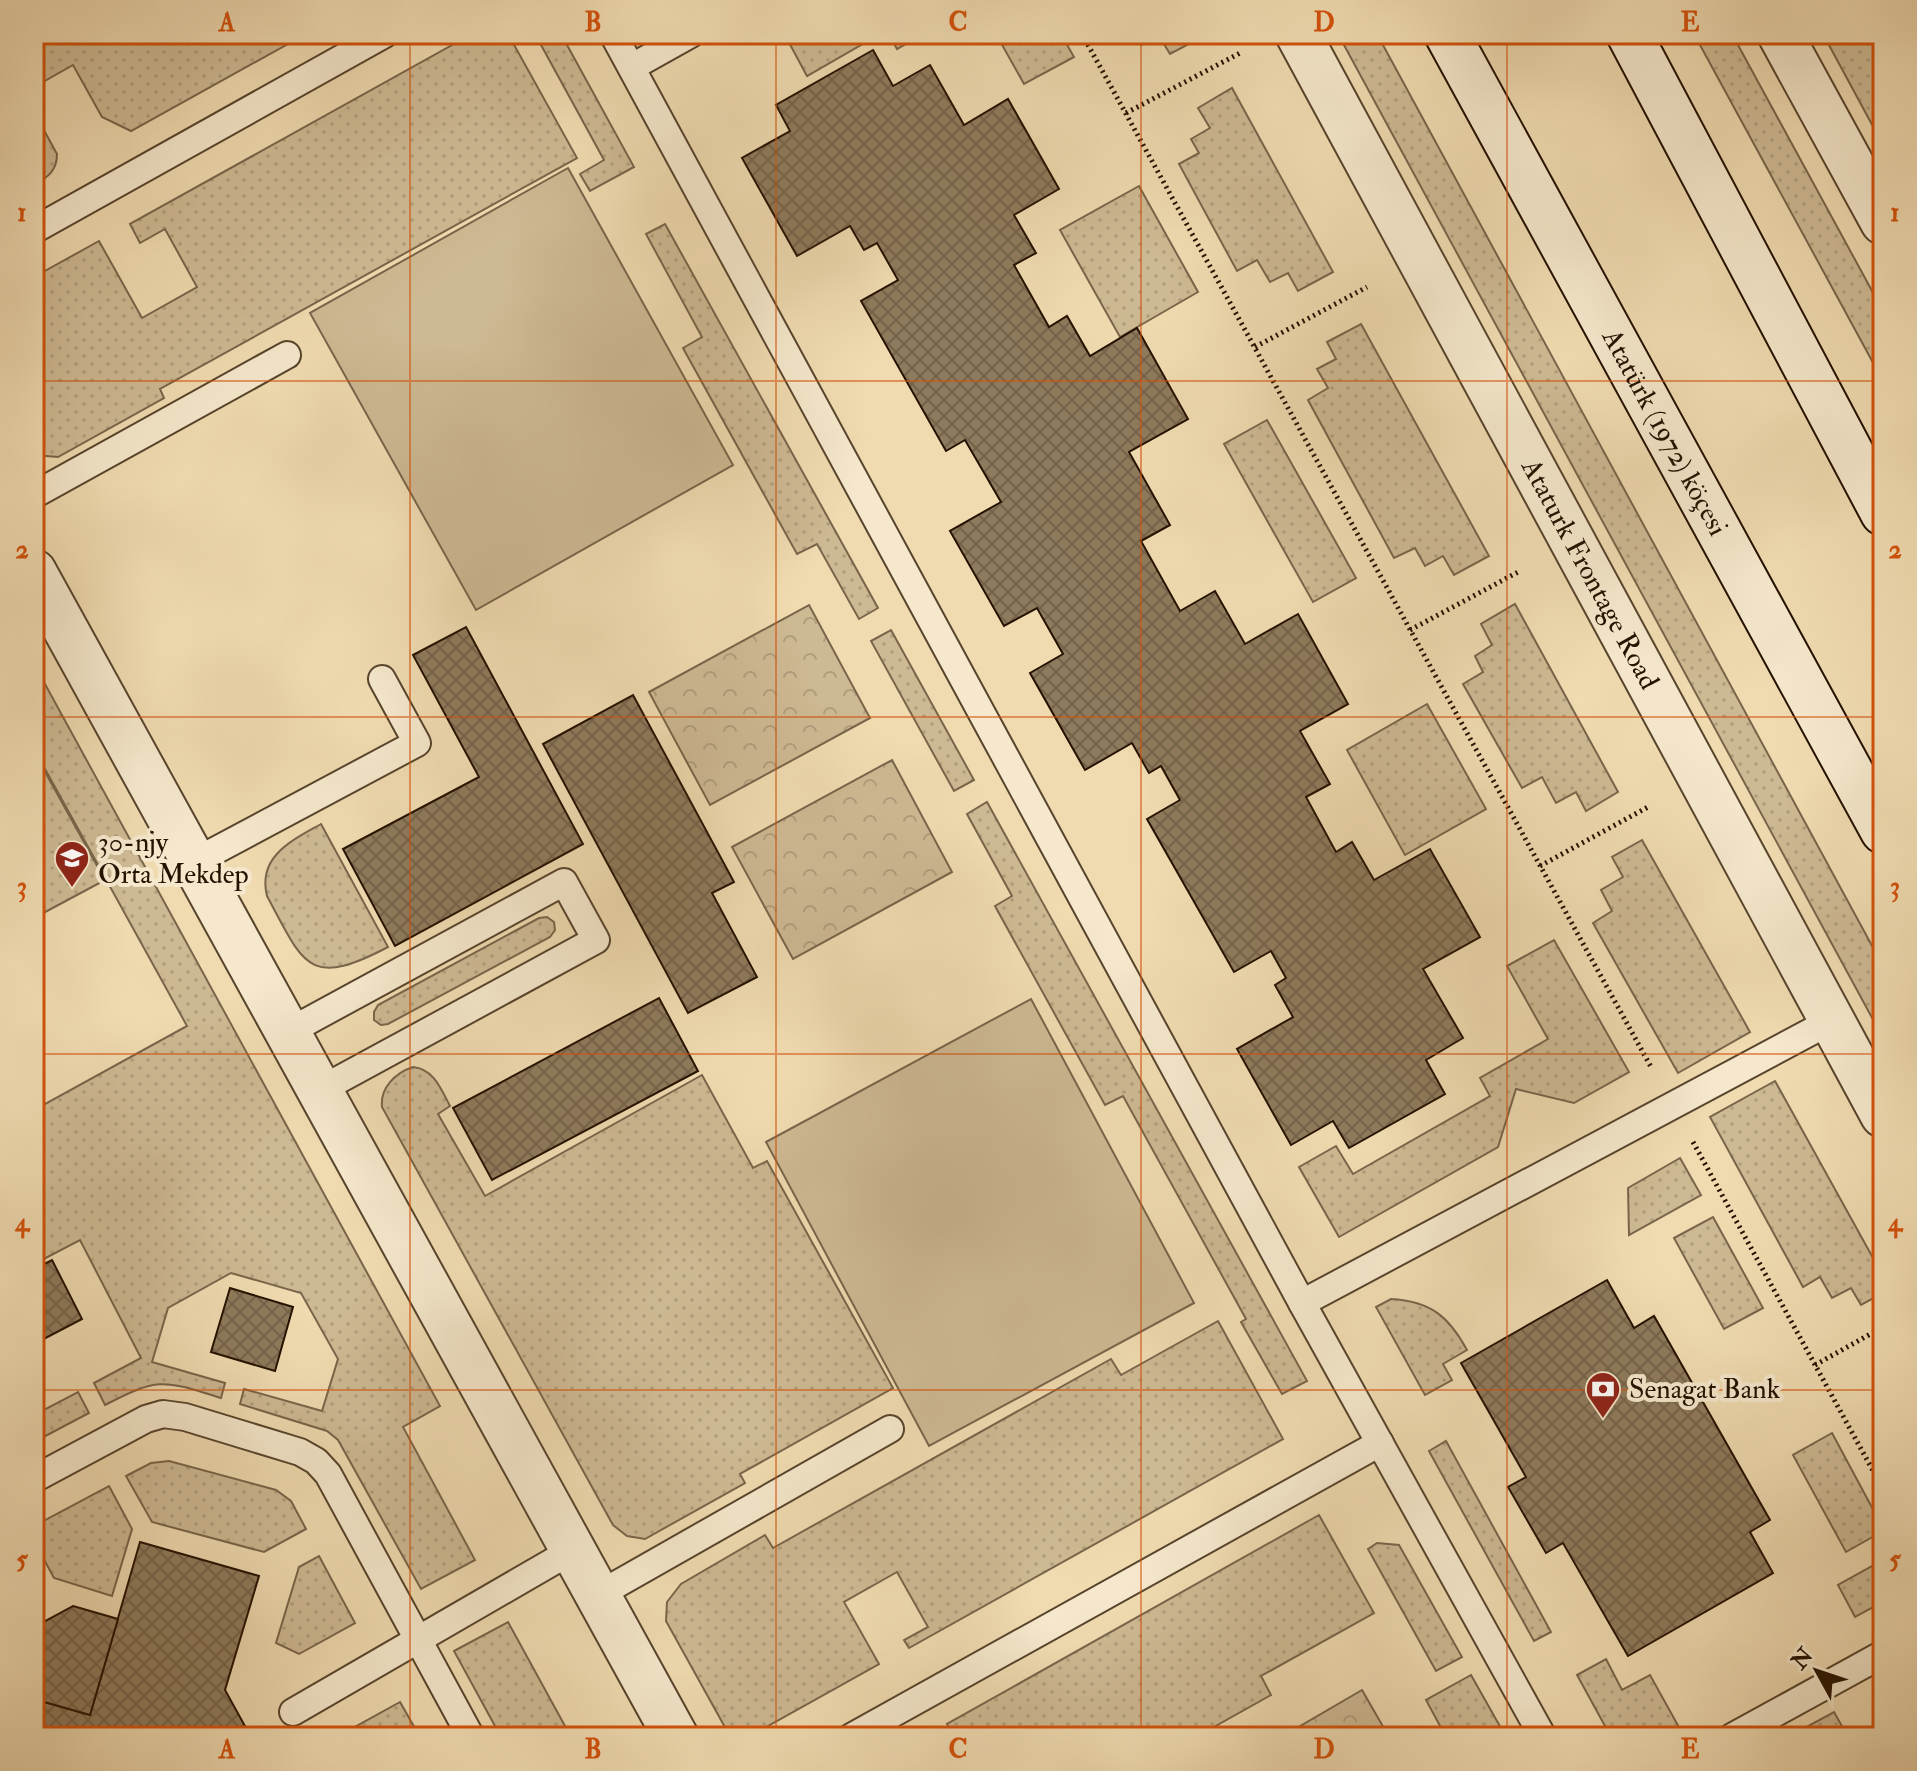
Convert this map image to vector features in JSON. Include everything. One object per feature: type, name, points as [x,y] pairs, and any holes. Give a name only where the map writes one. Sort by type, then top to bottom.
[{"type":"street","name":"Ataturk Frontage Road","points":[[1298,34],[1883,1115]]},
{"type":"street","name":"Atatürk (1972) köçesi","points":[[1447,34],[1883,831]]},
{"type":"street","points":[[1629,34],[1883,513]]},
{"type":"street","points":[[1780,34],[1883,222]]},
{"type":"street","points":[[34,572],[676,1737]]},
{"type":"lane","points":[[34,230],[385,34]]},
{"type":"lane","points":[[613,34],[1302,1303],[1543,1737]]},
{"type":"lane","points":[[632,67],[691,34]]},
{"type":"lane","points":[[34,495],[287,355]]},
{"type":"lane","points":[[194,862],[417,743],[382,679]]},
{"type":"lane","points":[[288,1032],[564,882],[596,940],[320,1090]]},
{"type":"lane","points":[[1302,1303],[1831,1021]]},
{"type":"lane","points":[[34,1479],[146,1419],[163,1414],[185,1417],[300,1452],[316,1461],[328,1474],[471,1737]]},
{"type":"lane","points":[[598,1595],[890,1429]]},
{"type":"lane","points":[[851,1737],[1380,1443]]},
{"type":"lane","points":[[293,1712],[573,1550]]},
{"type":"lane","points":[[1732,1737],[1883,1654]]},
{"type":"path","points":[[1082,34],[1883,1489]]},
{"type":"path","points":[[1126,113],[1242,52]]},
{"type":"path","points":[[1255,347],[1367,287]]},
{"type":"path","points":[[1410,630],[1520,571]]},
{"type":"path","points":[[1540,866],[1648,807]]},
{"type":"path","points":[[1815,1365],[1883,1327]]},
{"type":"green space","points":[[34,34],[306,34],[131,131],[102,117],[73,65],[34,87]]},
{"type":"green space","points":[[472,34],[508,34],[577,158],[160,389],[164,398],[58,457],[34,455],[34,277],[99,241],[142,318],[197,287],[165,229],[140,243],[130,224]]},
{"type":"green space","points":[[535,34],[561,34],[634,167],[590,191],[580,174],[604,160]]},
{"type":"green space","points":[[796,34],[880,34],[807,76],[787,39]]},
{"type":"green space","points":[[889,34],[923,34],[897,49]]},
{"type":"green space","points":[[996,34],[1061,34],[1074,57],[1024,84]]},
{"type":"green space","points":[[1135,34],[1204,36],[1170,54],[1159,36],[1141,45]]},
{"type":"green space","points":[[1338,34],[1377,34],[1883,966],[1883,1038]]},
{"type":"green space","points":[[1694,34],[1732,34],[1883,311],[1883,381]]},
{"type":"green space","points":[[1823,34],[1883,34],[1883,145]]},
{"type":"green space","points":[[1232,88],[1333,272],[1298,291],[1288,273],[1270,282],[1257,260],[1237,271],[1179,164],[1199,153],[1191,139],[1210,128],[1198,108]]},
{"type":"green space","points":[[34,112],[57,154],[51,173],[34,185]]},
{"type":"green space","points":[[568,168],[733,465],[476,610],[310,313]]},
{"type":"green space","points":[[1139,186],[1198,292],[1120,337],[1060,230]]},
{"type":"green space","points":[[665,224],[878,608],[859,619],[817,544],[797,554],[683,348],[702,337],[646,234]]},
{"type":"green space","points":[[1361,324],[1489,556],[1454,575],[1443,556],[1425,566],[1415,548],[1394,558],[1308,400],[1328,388],[1317,369],[1336,359],[1327,342]]},
{"type":"green space","points":[[1267,420],[1356,578],[1313,602],[1224,444]]},
{"type":"green space","points":[[1515,604],[1618,792],[1586,811],[1576,792],[1556,803],[1542,777],[1522,788],[1463,684],[1483,672],[1475,656],[1492,645],[1481,624]]},
{"type":"green space","points":[[809,605],[870,718],[710,805],[649,692]]},
{"type":"green space","points":[[891,630],[974,780],[954,791],[871,641]]},
{"type":"green space","points":[[34,664],[440,1406],[403,1427],[475,1560],[421,1589],[338,1440],[327,1431],[240,1404],[244,1389],[322,1411],[338,1359],[301,1293],[231,1273],[168,1308],[152,1362],[225,1383],[221,1398],[162,1384],[138,1390],[105,1405],[94,1383],[141,1358],[80,1240],[34,1264],[34,1110],[187,1026],[34,749]]},
{"type":"green space","points":[[1427,704],[1486,809],[1405,855],[1347,750]]},
{"type":"green space","points":[[34,752],[105,880],[34,918]]},
{"type":"green space","points":[[892,760],[952,872],[793,959],[732,847]]},
{"type":"green space","points":[[987,802],[1307,1381],[1282,1394],[1241,1322],[1246,1319],[1123,1096],[1105,1105],[995,906],[1012,896],[967,814]]},
{"type":"green space","points":[[321,824],[388,947],[361,960],[324,968],[300,954],[267,896],[265,882],[267,870],[280,851]]},
{"type":"green space","points":[[1642,840],[1750,1032],[1678,1073],[1593,923],[1612,911],[1601,890],[1623,877],[1612,857]]},
{"type":"green space","points":[[547,917],[554,922],[555,930],[550,937],[388,1024],[381,1025],[374,1020],[378,1005],[539,918]]},
{"type":"green space","points":[[1554,940],[1629,1072],[1574,1103],[1516,1089],[1498,1147],[1339,1237],[1299,1167],[1336,1146],[1353,1174],[1490,1096],[1480,1078],[1548,1039],[1507,966]]},
{"type":"green space","points":[[1031,999],[1194,1303],[929,1446],[766,1142]]},
{"type":"green space","points":[[413,1067],[432,1076],[440,1087],[450,1106],[438,1114],[485,1196],[702,1075],[753,1168],[767,1161],[893,1388],[740,1474],[745,1483],[645,1539],[627,1536],[613,1525],[382,1107],[383,1094],[390,1082]]},
{"type":"green space","points":[[1775,1081],[1883,1276],[1883,1293],[1861,1305],[1851,1288],[1832,1298],[1820,1277],[1803,1287],[1710,1117]]},
{"type":"green space","points":[[1680,1158],[1701,1195],[1629,1235],[1628,1188]]},
{"type":"green space","points":[[1713,1217],[1763,1308],[1724,1329],[1674,1238]]},
{"type":"green space","points":[[1391,1299],[1417,1303],[1437,1313],[1453,1328],[1467,1350],[1443,1364],[1452,1380],[1425,1395],[1376,1307]]},
{"type":"green space","points":[[1218,1321],[1283,1439],[909,1648],[904,1640],[928,1627],[897,1572],[844,1602],[879,1664],[750,1736],[736,1737],[726,1729],[666,1621],[667,1602],[681,1584],[765,1535],[773,1548],[1111,1359],[1121,1375]]},
{"type":"green space","points":[[78,1392],[89,1413],[34,1442],[34,1415]]},
{"type":"green space","points":[[1832,1433],[1883,1528],[1883,1531],[1846,1552],[1793,1455]]},
{"type":"green space","points":[[1446,1441],[1551,1632],[1534,1641],[1429,1451]]},
{"type":"green space","points":[[169,1461],[276,1490],[291,1501],[306,1529],[264,1552],[152,1522],[126,1476],[151,1463]]},
{"type":"green space","points":[[109,1486],[132,1529],[112,1596],[54,1578],[34,1541],[34,1526]]},
{"type":"green space","points":[[1319,1515],[1374,1613],[1261,1676],[1271,1695],[1196,1737],[954,1737],[947,1724]]},
{"type":"green space","points":[[1377,1543],[1399,1545],[1462,1657],[1436,1671],[1368,1549]]},
{"type":"green space","points":[[319,1556],[355,1623],[299,1654],[276,1643],[299,1567]]},
{"type":"green space","points":[[1883,1560],[1883,1602],[1855,1617],[1838,1585]]},
{"type":"green space","points":[[508,1622],[571,1737],[501,1737],[454,1651]]},
{"type":"green space","points":[[1606,1659],[1622,1690],[1650,1675],[1680,1729],[1666,1737],[1611,1737],[1577,1675]]},
{"type":"green space","points":[[1471,1675],[1506,1737],[1446,1737],[1426,1700]]},
{"type":"green space","points":[[1362,1690],[1389,1737],[1286,1737],[1285,1735]]},
{"type":"green space","points":[[400,1702],[420,1737],[343,1737],[344,1733]]},
{"type":"green space","points":[[1834,1712],[1848,1737],[1788,1737]]},
{"type":"building","points":[[873,50],[893,86],[930,65],[964,125],[1008,99],[1059,189],[1014,215],[1036,253],[1014,265],[1049,327],[1067,316],[1090,356],[1137,328],[1188,419],[1129,452],[1170,525],[1141,541],[1180,611],[1215,591],[1245,644],[1298,614],[1348,704],[1300,731],[1330,784],[1306,797],[1336,852],[1352,842],[1374,880],[1430,849],[1480,937],[1423,969],[1463,1038],[1426,1060],[1445,1094],[1349,1148],[1333,1121],[1291,1145],[1237,1049],[1293,1017],[1275,985],[1286,978],[1271,951],[1234,972],[1147,819],[1180,800],[1161,766],[1149,773],[1132,743],[1085,770],[1030,673],[1063,654],[1037,608],[1004,626],[950,531],[1001,502],[965,440],[946,451],[861,301],[898,280],[877,243],[864,250],[850,226],[797,256],[742,158],[790,131],[776,105]]},
{"type":"building","points":[[466,627],[583,844],[395,946],[343,849],[479,777],[413,655]]},
{"type":"building","points":[[633,695],[734,882],[712,893],[757,977],[688,1013],[543,744]]},
{"type":"building","points":[[659,998],[698,1071],[492,1180],[453,1108]]},
{"type":"building","points":[[52,1260],[82,1319],[34,1344],[34,1269]]},
{"type":"building","name":"Senagat Bank","points":[[1607,1280],[1634,1328],[1654,1316],[1770,1520],[1750,1532],[1773,1573],[1628,1656],[1563,1543],[1546,1553],[1508,1487],[1526,1477],[1461,1363]]},
{"type":"building","points":[[230,1288],[293,1307],[275,1371],[211,1352]]},
{"type":"building","points":[[140,1542],[259,1576],[225,1690],[251,1737],[34,1737],[34,1699],[90,1715]]},
{"type":"building","points":[[73,1606],[118,1619],[90,1715],[34,1699],[34,1627]]},
{"type":"place","name":"30-njy Orta Mekdep","points":[[72,889]]},
{"type":"place","name":"Senagat Bank","points":[[1603,1420]]}]
